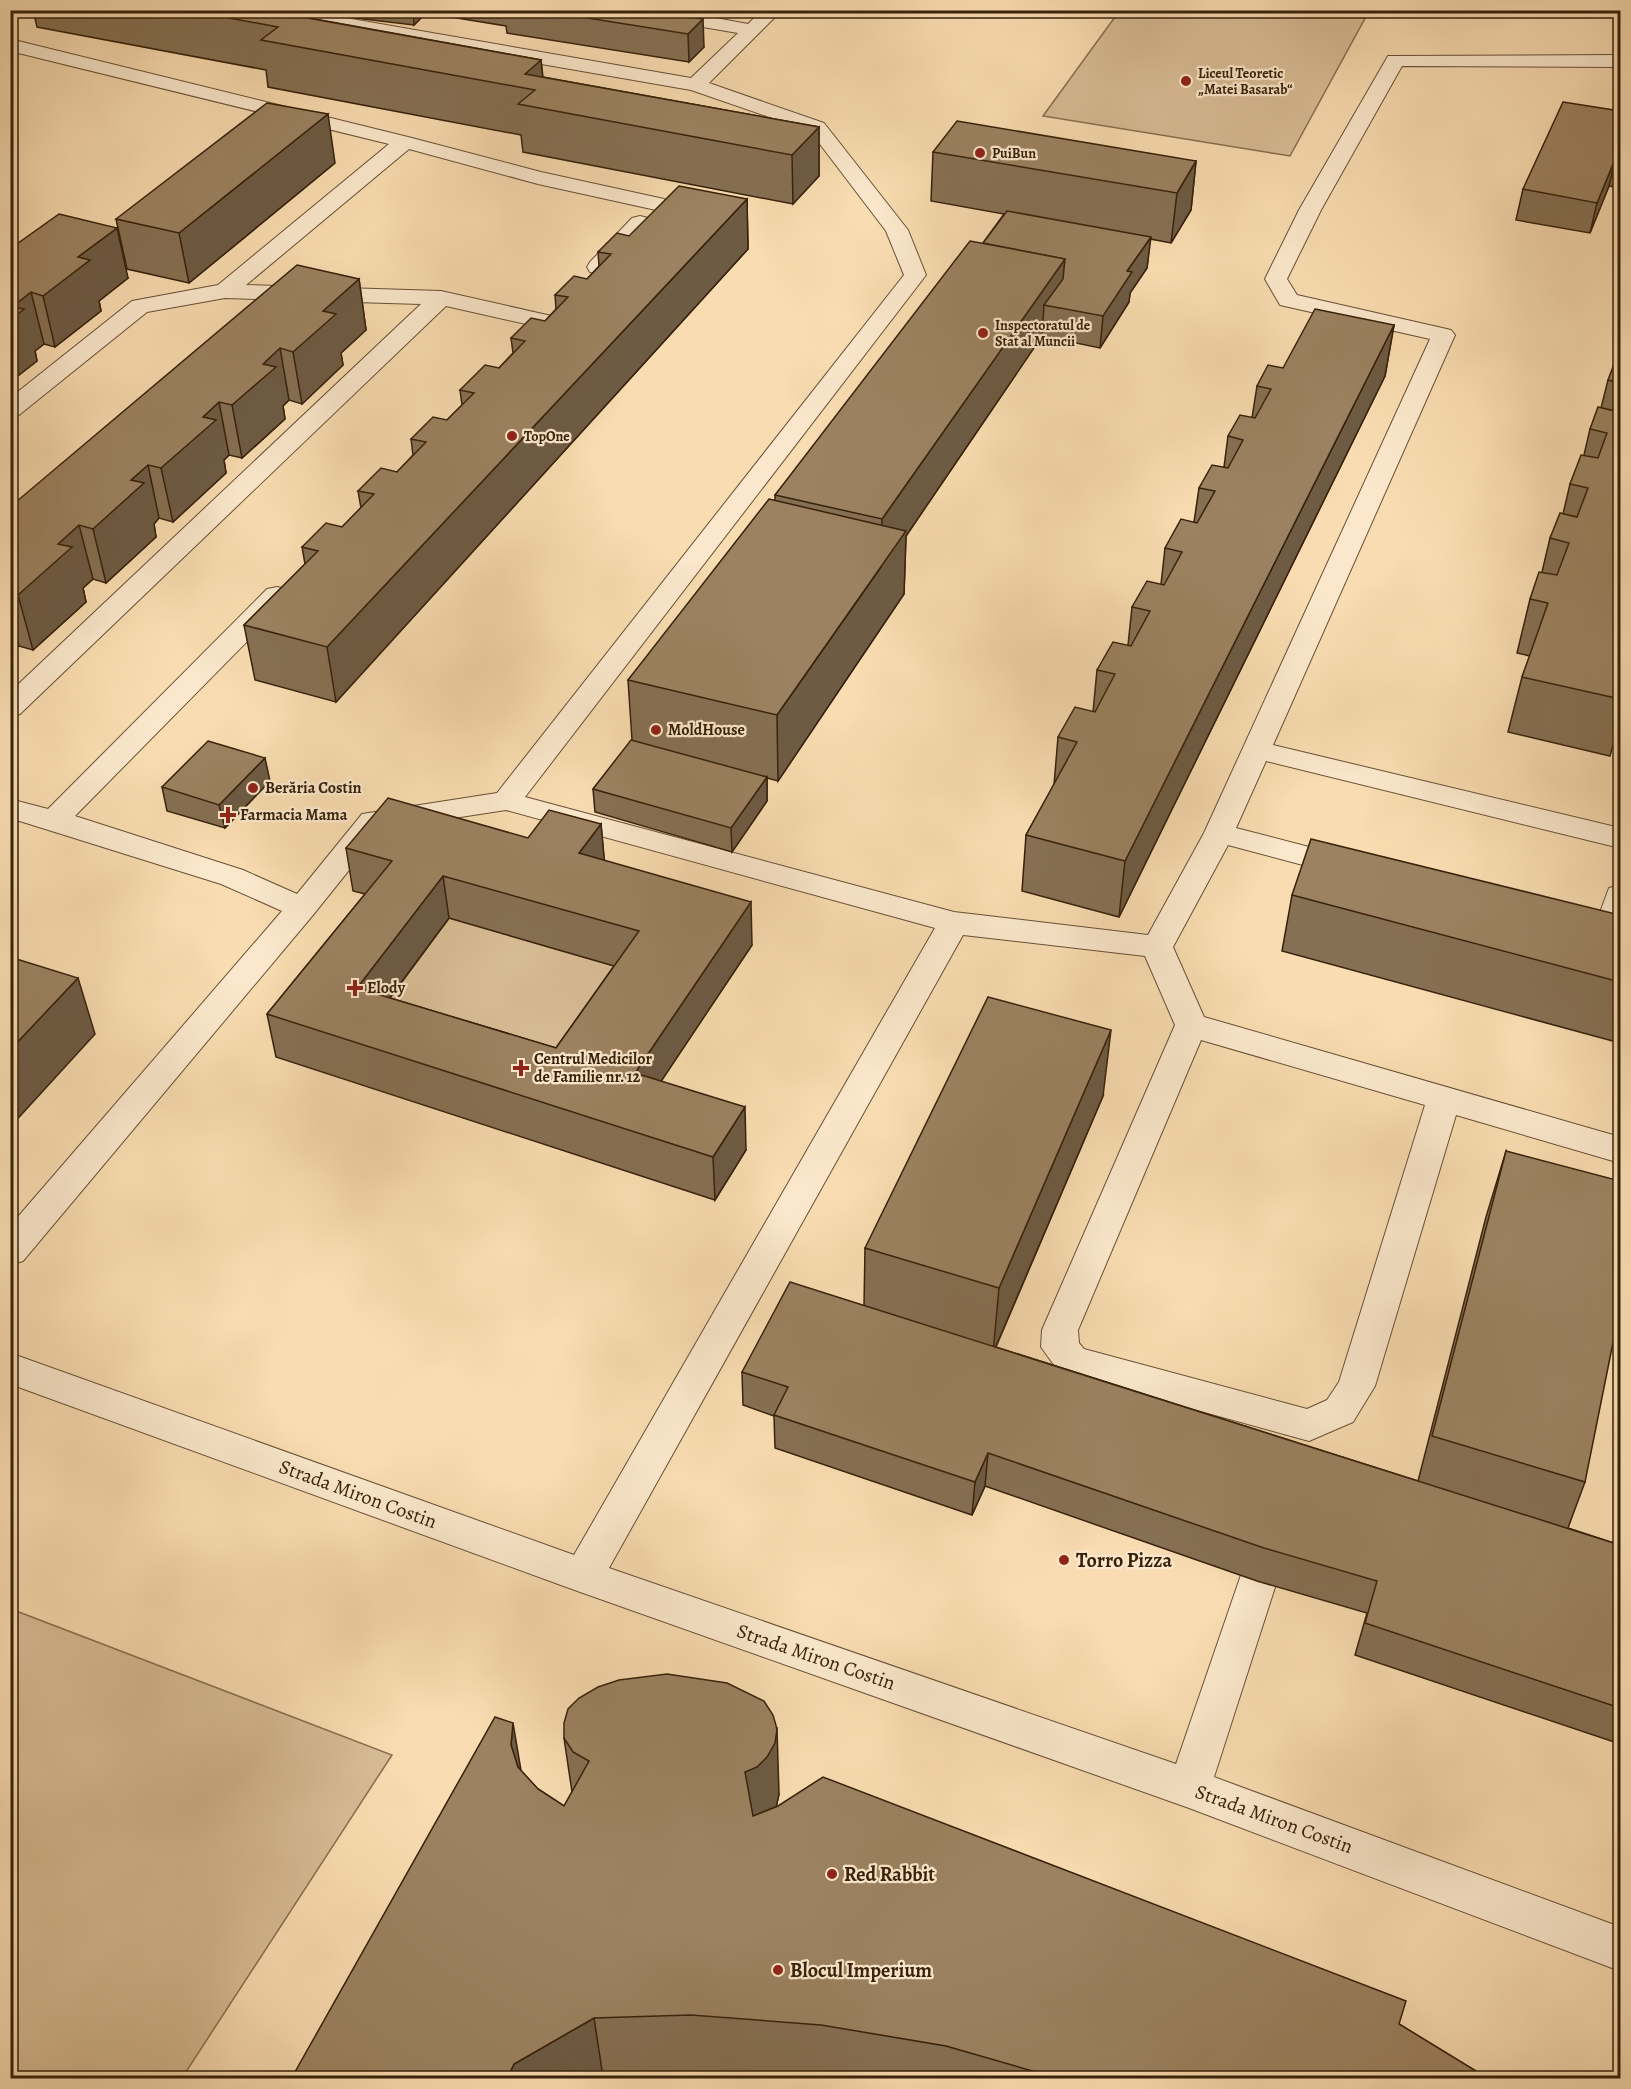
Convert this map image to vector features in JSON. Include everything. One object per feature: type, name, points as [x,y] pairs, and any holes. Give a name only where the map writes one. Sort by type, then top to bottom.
[{"type":"street","points":[[264,10],[695,85],[817,127],[897,230],[915,275],[506,801]]},
{"type":"street","points":[[638,10],[752,30]]},
{"type":"street","points":[[695,85],[774,10]]},
{"type":"street","points":[[10,45],[405,141],[538,178],[648,213],[555,313],[441,298],[225,291],[140,306],[10,410]]},
{"type":"street","points":[[1157,947],[1219,833],[1443,335],[1288,300],[1276,279],[1310,210],[1395,60],[1620,60]]},
{"type":"street","points":[[225,291],[405,141]]},
{"type":"street","points":[[10,708],[441,298]]},
{"type":"street","points":[[54,820],[297,575]]},
{"type":"street","points":[[1256,750],[1620,838]]},
{"type":"street","points":[[10,1251],[302,908],[373,821],[506,801],[954,923],[1157,947]]},
{"type":"street","points":[[10,808],[232,877],[302,908]]},
{"type":"street","points":[[1219,833],[1379,875]]},
{"type":"street","points":[[1604,934],[1620,895]]},
{"type":"street","points":[[583,1576],[954,923]]},
{"type":"street","points":[[1157,947],[1191,1025],[1060,1330],[1060,1347],[1072,1361],[1305,1441],[1340,1411],[1356,1386],[1443,1099]]},
{"type":"street","points":[[1191,1025],[1620,1150]]},
{"type":"street","name":"Strada Miron Costin","points":[[10,1368],[583,1576],[1189,1788],[1620,1949]]},
{"type":"street","points":[[1189,1788],[1257,1581]]},
{"type":"shaded area","points":[[1120,10],[1369,11],[1290,156],[1043,116]]},
{"type":"shaded area","points":[[449,918],[642,974],[560,1091],[365,1031]]},
{"type":"shaded area","points":[[11,1609],[392,1755],[182,2078],[11,2078]]},
{"type":"building","points":[[186,10],[276,10],[274,12],[541,60],[525,74],[819,127],[792,155],[518,104],[535,90],[261,40],[278,27]]},
{"type":"building","points":[[537,10],[669,10],[666,13],[703,19],[688,34]]},
{"type":"building","points":[[1563,102],[1620,111],[1620,157],[1616,157],[1597,203],[1523,189]]},
{"type":"building","points":[[267,103],[328,114],[179,233],[116,219]]},
{"type":"building","points":[[957,121],[1196,161],[1177,193],[933,152]]},
{"type":"building","points":[[679,186],[747,199],[327,647],[244,625],[318,551],[302,547],[326,523],[342,527],[374,494],[358,491],[381,468],[397,472],[426,442],[411,439],[433,417],[447,420],[474,393],[460,390],[485,365],[499,368],[525,341],[511,338],[531,318],[545,321],[568,297],[555,295],[574,276],[587,279],[611,254],[598,252],[617,233],[629,236]]},
{"type":"building","points":[[1007,211],[1151,237],[1127,271],[1132,272],[1103,316],[1044,305],[1063,279],[1065,259],[983,243]]},
{"type":"building","points":[[59,214],[117,228],[78,257],[90,260],[43,296],[31,292],[12,307],[24,309],[10,320],[10,249]]},
{"type":"building","points":[[970,241],[1065,259],[882,519],[775,495]]},
{"type":"building","points":[[297,265],[359,279],[323,311],[336,314],[293,352],[280,348],[263,364],[276,367],[232,405],[219,402],[203,417],[216,420],[161,468],[148,465],[131,480],[144,483],[93,529],[79,525],[58,544],[72,547],[18,595],[10,593],[10,507]]},
{"type":"building","points":[[1315,309],[1394,325],[1125,861],[1026,835],[1077,742],[1058,737],[1075,707],[1095,712],[1115,674],[1097,670],[1113,642],[1131,646],[1150,611],[1132,607],[1147,581],[1164,585],[1182,552],[1165,548],[1181,519],[1197,523],[1215,491],[1199,488],[1212,465],[1228,468],[1243,440],[1228,436],[1240,415],[1255,418],[1271,389],[1257,386],[1268,365],[1283,368]]},
{"type":"building","points":[[1616,359],[1620,360],[1620,383],[1608,380]]},
{"type":"building","points":[[1620,395],[1620,699],[1522,677],[1548,603],[1530,599],[1539,572],[1557,575],[1569,543],[1550,538],[1560,513],[1577,517],[1588,488],[1570,484],[1581,455],[1598,458],[1607,433],[1590,429],[1598,407],[1615,411]]},
{"type":"building","points":[[769,499],[906,531],[777,715],[628,680]]},
{"type":"building","points":[[631,740],[767,777],[731,828],[593,789]]},
{"type":"building","points":[[208,741],[265,758],[219,805],[162,787]]},
{"type":"building","points":[[388,798],[528,838],[549,810],[601,824],[579,853],[751,902],[635,1073],[745,1107],[713,1157],[267,1014],[392,861],[346,848]],"holes":[[[443,876],[639,931],[556,1048],[357,988]]]},
{"type":"building","points":[[1311,839],[1620,915],[1620,982],[1292,895]]},
{"type":"building","points":[[10,957],[78,978],[10,1050]]},
{"type":"building","points":[[988,997],[1111,1030],[999,1288],[865,1248]]},
{"type":"building","points":[[1506,1151],[1620,1181],[1620,1308],[1585,1482],[1432,1436]]},
{"type":"building","points":[[790,1282],[1620,1545],[1620,1708],[1365,1623],[1377,1581],[1264,1548],[988,1453],[975,1482],[774,1415],[788,1387],[742,1372]]},
{"type":"building","name":"Blocul Imperium","points":[[667,1674],[727,1683],[764,1701],[773,1715],[777,1729],[775,1743],[767,1757],[757,1767],[745,1772],[753,1816],[778,1806],[823,1777],[1406,2001],[1399,2024],[1489,2079],[1060,2079],[946,2046],[821,2025],[691,2015],[594,2018],[514,2064],[507,2079],[291,2079],[495,1717],[513,1723],[511,1745],[518,1767],[538,1789],[564,1806],[589,1761],[573,1752],[564,1738],[564,1723],[568,1709],[579,1698],[598,1687],[619,1680]]},
{"type":"place","name":"Liceul Teoretic „Matei Basarab“","points":[[1186,81]]},
{"type":"place","name":"PuiBun","points":[[980,153]]},
{"type":"place","name":"Inspectoratul de Stat al Muncii","points":[[983,333]]},
{"type":"place","name":"TopOne","points":[[512,436]]},
{"type":"place","name":"MoldHouse","points":[[656,730]]},
{"type":"place","name":"Berăria Costin","points":[[253,788]]},
{"type":"place","name":"Farmacia Mama","points":[[228,815]]},
{"type":"place","name":"Elody","points":[[355,988]]},
{"type":"place","name":"Centrul Medicilor de Familie nr. 12","points":[[521,1068]]},
{"type":"place","name":"Torro Pizza","points":[[1064,1560]]},
{"type":"place","name":"Red Rabbit","points":[[832,1874]]},
{"type":"place","name":"Blocul Imperium","points":[[778,1970]]}]
